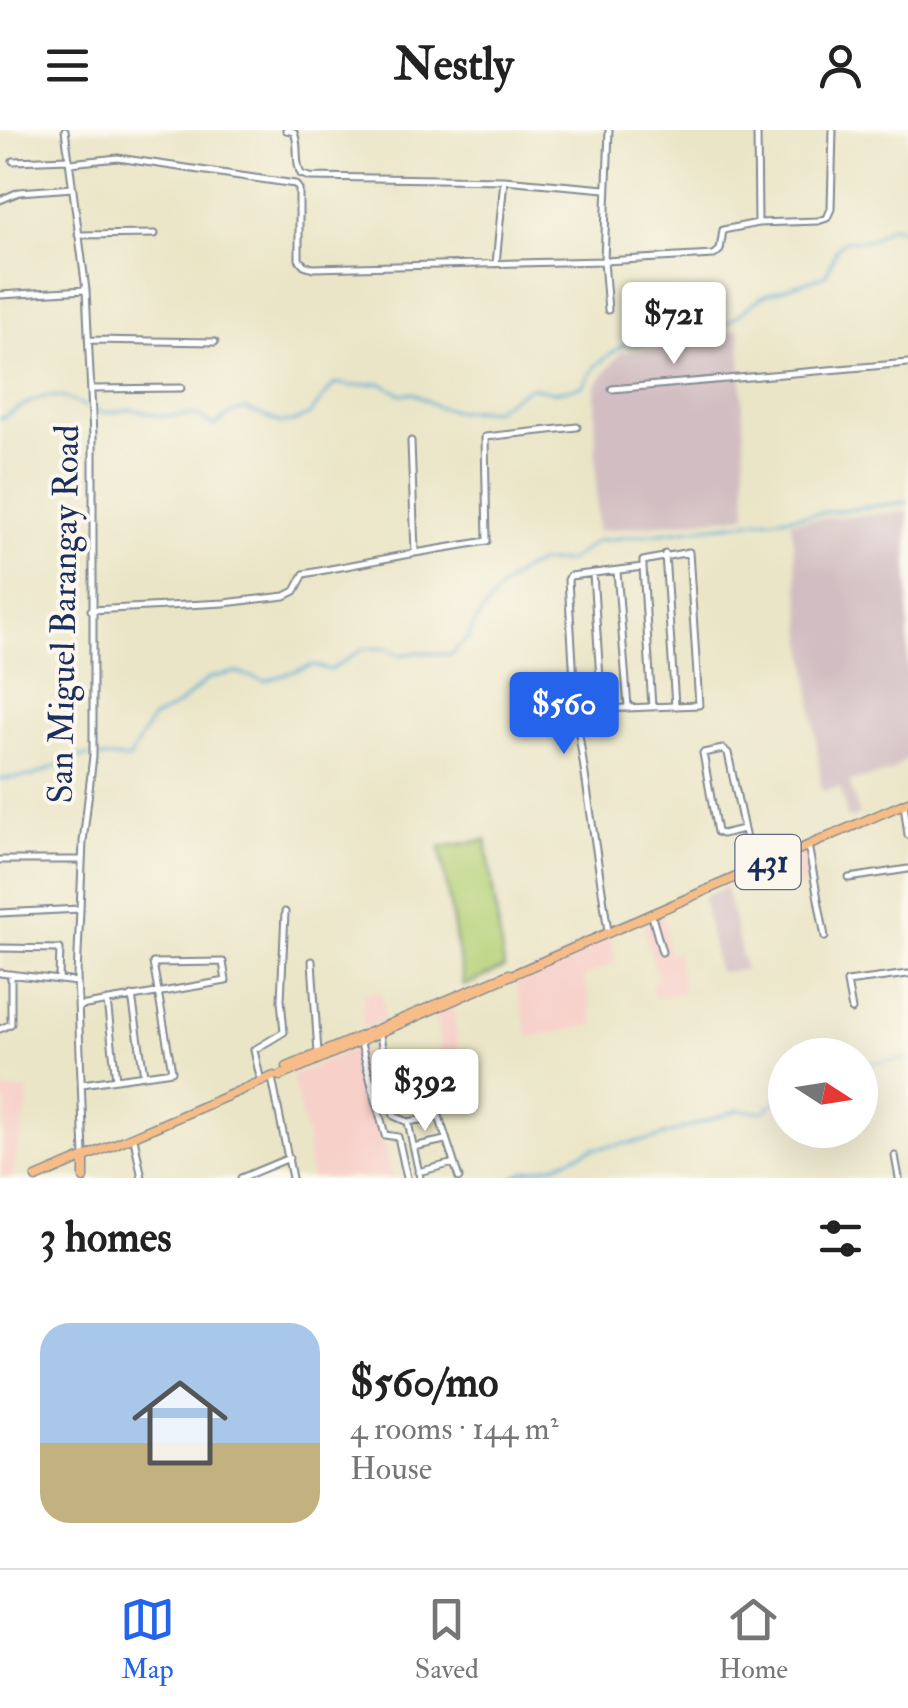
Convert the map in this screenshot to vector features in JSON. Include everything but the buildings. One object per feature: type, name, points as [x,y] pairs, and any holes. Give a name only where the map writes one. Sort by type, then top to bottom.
[{"type":"main road","name":"431","points":[[379,1031],[906,803]]},
{"type":"main road","points":[[36,1178],[379,1031]]},
{"type":"main road","points":[[84,1159],[84,1178]]},
{"type":"street","name":"San Miguel Barangay Road","points":[[65,130],[86,290],[91,389],[93,756],[82,860],[77,979],[84,1159]]},
{"type":"street","points":[[286,130],[294,132],[297,139],[297,167],[310,177],[504,180],[605,189]]},
{"type":"street","points":[[608,310],[604,261],[609,130]]},
{"type":"street","points":[[757,130],[758,223]]},
{"type":"street","points":[[13,161],[118,158],[295,184],[300,189],[299,260],[313,268],[604,261],[714,255],[720,250],[723,230],[827,218],[831,209],[833,130]]},
{"type":"street","points":[[496,264],[504,180]]},
{"type":"street","points":[[0,200],[20,192],[73,188]]},
{"type":"street","points":[[78,235],[155,234]]},
{"type":"street","points":[[0,295],[86,290]]},
{"type":"street","points":[[90,340],[215,342]]},
{"type":"street","points":[[612,389],[908,363]]},
{"type":"street","points":[[91,389],[182,388]]},
{"type":"street","points":[[91,610],[285,596],[295,591],[304,574],[487,541],[485,437],[577,427]]},
{"type":"street","points":[[411,441],[415,553]]},
{"type":"street","points":[[578,710],[675,707],[698,705],[690,555],[685,550],[643,561],[652,707]]},
{"type":"street","points":[[665,554],[675,707]]},
{"type":"street","points":[[608,932],[588,806],[568,580],[570,576],[643,568]]},
{"type":"street","points":[[617,571],[628,707]]},
{"type":"street","points":[[593,574],[602,708]]},
{"type":"street","points":[[743,829],[717,832],[702,754],[724,749],[728,753],[752,868]]},
{"type":"street","points":[[906,803],[908,835]]},
{"type":"street","points":[[808,844],[825,937]]},
{"type":"street","points":[[0,860],[82,860]]},
{"type":"street","points":[[849,878],[908,869]]},
{"type":"street","points":[[0,913],[80,909]]},
{"type":"street","points":[[261,1082],[253,1051],[281,1035],[285,1028],[281,1000],[285,912]]},
{"type":"street","points":[[652,913],[662,952]]},
{"type":"street","points":[[0,948],[56,947],[60,949],[61,978]]},
{"type":"street","points":[[312,961],[315,1041],[320,1056]]},
{"type":"street","points":[[79,1006],[158,990],[226,981],[223,962],[154,963],[158,990],[172,1070],[82,1084]]},
{"type":"street","points":[[0,972],[77,979]]},
{"type":"street","points":[[0,1028],[11,1024],[11,974]]},
{"type":"street","points":[[852,1010],[847,982],[908,974]]},
{"type":"street","points":[[132,996],[144,1075]]},
{"type":"street","points":[[107,1001],[116,1079]]},
{"type":"street","points":[[0,1003],[12,1004]]},
{"type":"street","points":[[379,1031],[395,1118],[408,1122],[437,1117]]},
{"type":"street","points":[[360,1040],[385,1135],[398,1137],[407,1178]]},
{"type":"street","points":[[376,1083],[421,1070],[459,1178]]},
{"type":"street","points":[[273,1076],[292,1178]]},
{"type":"street","points":[[391,1102],[430,1093]]},
{"type":"street","points":[[408,1122],[419,1175],[454,1163]]},
{"type":"street","points":[[134,1138],[142,1178]]},
{"type":"street","points":[[413,1147],[446,1140]]},
{"type":"street","points":[[895,1156],[899,1178]]},
{"type":"street","points":[[241,1178],[288,1158]]},
{"type":"shaded area","points":[[740,329],[747,515],[597,531],[595,386],[621,352],[669,348]]},
{"type":"shaded area","points":[[908,511],[908,757],[891,772],[849,782],[859,815],[848,819],[840,788],[822,791],[791,521]]},
{"type":"shaded area","points":[[809,851],[814,880],[789,890],[783,862]]},
{"type":"shaded area","points":[[726,887],[745,970],[718,972],[703,897]]},
{"type":"shaded area","points":[[664,913],[668,954],[677,953],[684,992],[654,998],[651,982],[658,981],[642,924]]},
{"type":"shaded area","points":[[611,937],[616,962],[584,977],[595,1025],[529,1037],[514,979]]},
{"type":"shaded area","points":[[382,992],[385,1020],[364,1029],[363,993]]},
{"type":"shaded area","points":[[453,1006],[459,1050],[441,1054],[435,1014]]},
{"type":"shaded area","points":[[360,1045],[393,1178],[311,1178],[307,1139],[292,1076]]},
{"type":"shaded area","points":[[0,1089],[30,1091],[12,1178],[0,1178],[6,1101],[0,1101]]},
{"type":"green space","points":[[486,840],[504,968],[464,986],[440,847]]},
{"type":"waterway","points":[[95,410],[197,415],[214,426],[232,413],[246,409],[281,423],[293,422],[310,414],[335,383],[381,383],[401,394],[413,393],[438,407],[493,410],[530,387],[553,392],[583,386],[596,365],[623,345],[663,345],[728,323],[763,296],[826,275],[836,249],[844,241],[869,240],[891,226],[908,230]]},
{"type":"waterway","points":[[0,419],[43,397],[63,397],[88,408]]},
{"type":"waterway","points":[[97,757],[129,759],[151,720],[178,705],[209,678],[236,672],[265,681],[313,665],[330,670],[363,649],[386,648],[400,655],[450,655],[469,637],[500,589],[521,571],[539,563],[569,561],[596,541],[908,502]]},
{"type":"waterway","points":[[0,779],[33,776],[89,756]]},
{"type":"waterway","points":[[878,1062],[908,1059]]},
{"type":"waterway","points":[[513,1178],[592,1149],[653,1139],[738,1110],[764,1112],[768,1108]]}]
